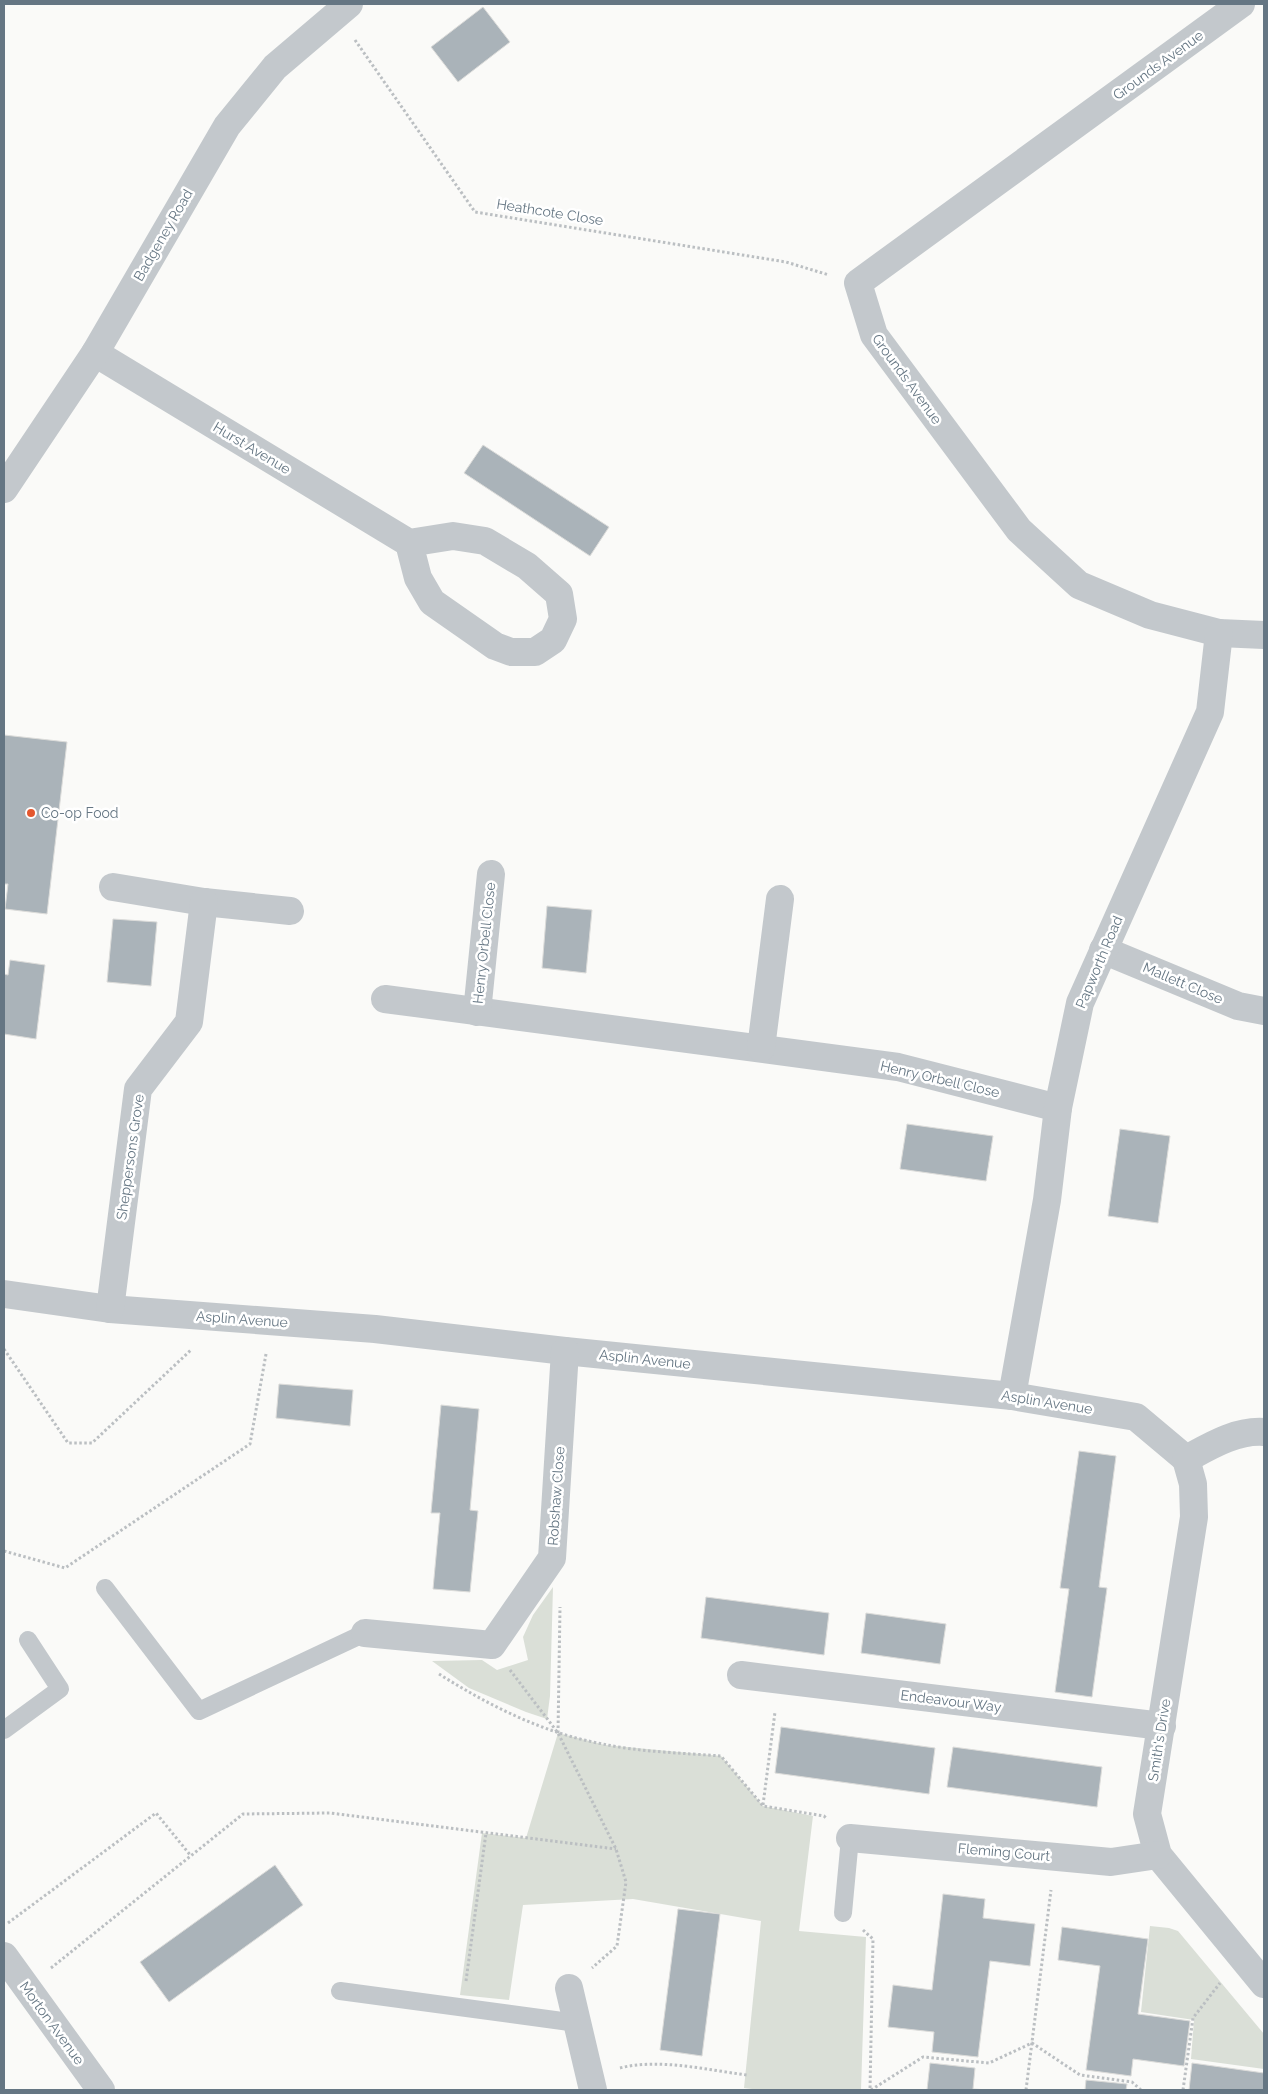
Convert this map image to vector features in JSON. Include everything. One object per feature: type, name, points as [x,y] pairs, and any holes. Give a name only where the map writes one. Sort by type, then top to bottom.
[{"type":"street","name":"Grounds Avenue","points":[[1241,4],[858,283],[874,335],[1019,530],[1079,585],[1150,615],[1219,633],[1264,635]]},
{"type":"street","name":"Badgeney Road","points":[[4,489],[95,353],[227,126],[275,67],[343,8]]},
{"type":"street","name":"Hurst Avenue","points":[[95,353],[409,543]]},
{"type":"street","points":[[453,536],[485,540],[527,566],[559,594],[563,618],[553,640],[535,652],[511,652],[495,646],[432,602],[418,578],[409,543],[453,536]]},
{"type":"street","name":"Papworth Road","points":[[1012,1396],[1047,1200],[1058,1108],[1080,1003],[1210,712],[1219,633]]},
{"type":"street","name":"Henry Orbell Close","points":[[477,1012],[491,874]]},
{"type":"street","points":[[113,887],[204,902],[290,911]]},
{"type":"street","points":[[762,1048],[780,899]]},
{"type":"street","name":"Sheppersons Grove","points":[[110,1309],[138,1089],[189,1022],[204,902]]},
{"type":"street","name":"Mallett Close","points":[[1103,950],[1238,1006],[1264,1011]]},
{"type":"street","name":"Henry Orbell Close","points":[[385,999],[898,1067],[1058,1108]]},
{"type":"street","name":"Asplin Avenue","points":[[4,1294],[110,1309],[375,1329],[565,1351],[1012,1396],[1136,1417],[1186,1459]]},
{"type":"street","name":"Robshaw Close","points":[[492,1645],[552,1558],[565,1351]]},
{"type":"street","points":[[1186,1459],[1218,1441],[1254,1431],[1264,1432]]},
{"type":"street","name":"Smith's Drive","points":[[1186,1459],[1193,1484],[1194,1517],[1147,1814],[1158,1855],[1264,1984]]},
{"type":"street","points":[[365,1633],[492,1645]]},
{"type":"street","name":"Endeavour Way","points":[[741,1675],[1162,1726]]},
{"type":"street","name":"Fleming Court","points":[[850,1838],[1112,1862],[1158,1855]]},
{"type":"street","name":"Morton Avenue","points":[[4,1956],[101,2090]]},
{"type":"street","points":[[569,1988],[592,2083]]},
{"type":"lane","points":[[105,1588],[199,1711],[365,1633]]},
{"type":"lane","points":[[4,1730],[60,1689],[28,1640]]},
{"type":"lane","points":[[843,1913],[850,1838]]},
{"type":"lane","points":[[340,1991],[577,2023]]},
{"type":"path","name":"Heathcote Close","points":[[343,8],[475,212],[786,262],[858,283]]},
{"type":"path","points":[[4,1349],[68,1443],[92,1443],[225,1318]]},
{"type":"path","points":[[4,1551],[65,1568],[250,1444],[272,1321]]},
{"type":"path","points":[[552,1558],[560,1582],[558,1733]]},
{"type":"path","points":[[492,1645],[558,1733],[616,1849],[626,1882],[617,1946],[569,1988]]},
{"type":"path","points":[[434,1671],[482,1701],[558,1733],[604,1745],[721,1756],[763,1806],[824,1816],[850,1838]]},
{"type":"path","points":[[763,1806],[779,1680]]},
{"type":"path","points":[[4,1926],[156,1813],[191,1856]]},
{"type":"path","points":[[27,1988],[243,1814],[330,1813],[616,1849]]},
{"type":"path","points":[[463,2007],[486,1833]]},
{"type":"path","points":[[1026,2090],[1055,1857]]},
{"type":"path","points":[[843,1913],[873,1939],[871,2090]]},
{"type":"path","points":[[1182,2090],[1193,2018],[1240,1957]]},
{"type":"path","points":[[871,2090],[923,2057],[989,2063],[1032,2043]]},
{"type":"path","points":[[1032,2043],[1080,2075],[1132,2082],[1141,2090]]},
{"type":"path","points":[[592,2083],[634,2064],[653,2063],[747,2075]]},
{"type":"shaded area","points":[[553,1587],[550,1696],[547,1719],[469,1688],[432,1661],[482,1660],[497,1670],[528,1660],[523,1637],[533,1615]]},
{"type":"shaded area","points":[[558,1733],[605,1745],[721,1756],[763,1806],[813,1816],[799,1931],[866,1937],[861,2090],[760,2090],[744,2088],[761,1921],[633,1899],[523,1905],[509,2000],[460,1995],[482,1833],[526,1838]]},
{"type":"shaded area","points":[[1150,1926],[1178,1931],[1264,2034],[1264,2069],[1191,2059],[1194,2020],[1141,2012]]},
{"type":"building","points":[[483,7],[510,42],[458,82],[431,47]]},
{"type":"building","points":[[483,445],[609,527],[590,556],[464,473]]},
{"type":"building","name":"Co-op Food","points":[[4,735],[67,742],[47,914],[5,909],[8,884],[4,884]]},
{"type":"building","points":[[547,906],[592,910],[586,973],[542,968]]},
{"type":"building","points":[[113,919],[157,922],[151,986],[107,982]]},
{"type":"building","points":[[10,960],[45,965],[36,1039],[4,1034],[4,974],[8,975]]},
{"type":"building","points":[[907,1124],[993,1136],[986,1181],[900,1169]]},
{"type":"building","points":[[1120,1129],[1170,1136],[1158,1223],[1108,1216]]},
{"type":"building","points":[[279,1384],[353,1390],[350,1426],[276,1418]]},
{"type":"building","points":[[441,1405],[479,1409],[470,1510],[478,1511],[470,1592],[433,1589],[440,1513],[431,1513]]},
{"type":"building","points":[[1079,1451],[1116,1456],[1099,1587],[1107,1588],[1092,1697],[1055,1692],[1069,1589],[1060,1588]]},
{"type":"building","points":[[706,1597],[829,1613],[824,1655],[701,1638]]},
{"type":"building","points":[[866,1613],[946,1624],[940,1664],[861,1653]]},
{"type":"building","points":[[781,1727],[935,1748],[929,1794],[775,1773]]},
{"type":"building","points":[[953,1747],[1102,1767],[1097,1807],[947,1787]]},
{"type":"building","points":[[275,1865],[303,1905],[169,2002],[140,1962]]},
{"type":"building","points":[[943,1894],[985,1899],[983,1918],[1035,1924],[1030,1966],[990,1961],[978,2057],[932,2052],[934,2032],[888,2027],[893,1985],[932,1990]]},
{"type":"building","points":[[678,1909],[720,1914],[702,2056],[660,2050]]},
{"type":"building","points":[[1062,1927],[1148,1939],[1138,2014],[1190,2021],[1184,2066],[1133,2059],[1131,2076],[1086,2070],[1100,1966],[1058,1960]]},
{"type":"building","points":[[930,2063],[975,2068],[973,2089],[989,2090],[927,2090]]},
{"type":"building","points":[[1192,2063],[1264,2073],[1264,2090],[1189,2090]]},
{"type":"building","points":[[1086,2080],[1127,2084],[1126,2090],[1085,2090]]},
{"type":"place","name":"Co-op Food","points":[[31,813]]}]
